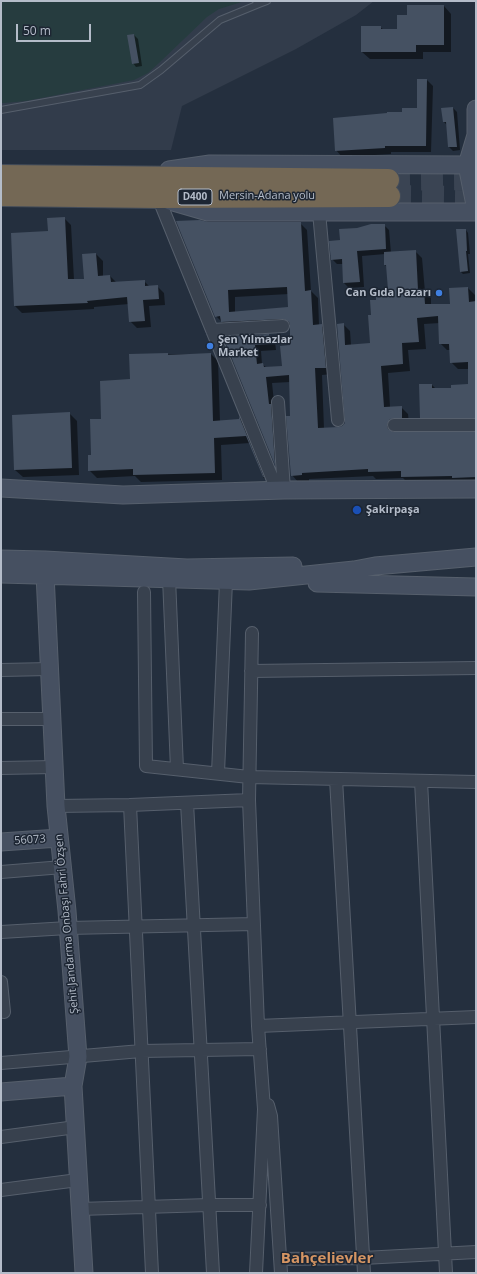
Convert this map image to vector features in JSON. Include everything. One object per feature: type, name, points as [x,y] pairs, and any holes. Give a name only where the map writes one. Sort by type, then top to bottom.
[{"type":"highway","name":"Mersin-Adana yolu","points":[[1,176],[119,178],[389,188],[158,197],[1,195]]},
{"type":"main road","points":[[158,197],[208,212],[476,211],[472,165],[476,135],[476,109]]},
{"type":"main road","points":[[119,178],[210,164],[472,165]]},
{"type":"main road","points":[[1,488],[123,494],[280,490],[476,489]]},
{"type":"main road","points":[[1,559],[187,568],[294,566],[426,551],[476,548]]},
{"type":"main road","points":[[249,581],[354,570],[383,565],[476,557]]},
{"type":"main road","points":[[1,574],[45,574],[226,581],[476,587]]},
{"type":"main road","name":"Şehit Jandarma Onbaşı Fahri Özşen","points":[[45,574],[56,806],[68,928],[78,1057],[73,1086],[79,1209],[84,1273]]},
{"type":"main road","name":"56073","points":[[1,842],[60,838]]},
{"type":"main road","points":[[1,1092],[73,1086]]},
{"type":"street","points":[[158,197],[212,330],[280,490]]},
{"type":"street","points":[[319,212],[338,420]]},
{"type":"street","points":[[212,330],[283,326]]},
{"type":"street","points":[[278,402],[280,490]]},
{"type":"street","points":[[394,425],[476,425]]},
{"type":"street","points":[[169,578],[177,769]]},
{"type":"street","points":[[218,773],[226,581]]},
{"type":"street","points":[[144,592],[146,766],[249,777],[476,782]]},
{"type":"street","points":[[252,633],[249,800],[258,1026],[264,1109],[256,1273]]},
{"type":"street","points":[[252,671],[476,668]]},
{"type":"street","points":[[1,670],[50,669]]},
{"type":"street","points":[[1,719],[52,718]]},
{"type":"street","points":[[1,768],[54,767]]},
{"type":"street","points":[[336,779],[364,1273]]},
{"type":"street","points":[[421,781],[446,1273]]},
{"type":"street","points":[[56,806],[130,805],[249,800]]},
{"type":"street","points":[[187,803],[213,1273]]},
{"type":"street","points":[[130,805],[152,1273]]},
{"type":"street","points":[[1,872],[62,867]]},
{"type":"street","points":[[1,932],[68,928],[254,924]]},
{"type":"street","points":[[1,982],[4,1012]]},
{"type":"street","points":[[258,1026],[476,1017]]},
{"type":"street","points":[[1,1063],[141,1051],[260,1049]]},
{"type":"street","points":[[263,1090],[271,1116],[281,1273]]},
{"type":"street","points":[[1,1137],[76,1127]]},
{"type":"street","points":[[1,1190],[78,1180]]},
{"type":"street","points":[[79,1209],[149,1206],[260,1205]]},
{"type":"street","points":[[280,1259],[363,1258],[476,1252]]},
{"type":"lane","points":[[1,110],[140,85],[161,70],[220,20],[258,2],[267,1]]},
{"type":"shaded area","points":[[1,1],[374,1],[356,15],[296,49],[182,106],[171,150],[1,150]]},
{"type":"green space","points":[[1,1],[245,1],[219,9],[207,17],[148,73],[134,80],[26,101],[1,103]]},
{"type":"building","points":[[407,5],[444,5],[444,45],[416,45],[416,52],[361,52],[361,26],[381,26],[381,29],[397,29],[397,15],[407,15]]},
{"type":"building","points":[[134,34],[139,63],[132,64],[127,35]]},
{"type":"building","points":[[417,79],[427,79],[426,146],[385,146],[385,148],[335,151],[333,118],[387,112],[402,112],[402,108],[417,108]]},
{"type":"building","points":[[453,107],[457,147],[448,147],[446,122],[443,122],[441,108]]},
{"type":"building","points":[[65,217],[68,279],[84,279],[82,254],[96,253],[98,276],[110,275],[111,282],[145,280],[145,286],[158,285],[159,299],[143,300],[145,321],[129,322],[127,297],[87,301],[88,303],[14,306],[11,233],[48,231],[47,218]]},
{"type":"building","points":[[176,221],[301,222],[305,291],[311,290],[313,325],[322,324],[326,368],[315,368],[318,428],[339,427],[345,423],[337,324],[344,323],[345,345],[370,343],[368,315],[371,315],[370,300],[376,300],[376,290],[388,290],[386,265],[384,265],[384,252],[416,250],[418,290],[424,290],[425,304],[450,304],[449,288],[468,287],[469,302],[476,301],[476,418],[420,418],[419,384],[432,384],[432,388],[451,388],[451,385],[468,384],[468,362],[450,363],[449,344],[439,344],[438,316],[417,318],[419,342],[402,343],[403,364],[381,366],[384,407],[402,406],[402,418],[390,419],[387,425],[388,429],[394,432],[476,432],[476,477],[401,477],[401,471],[368,472],[368,469],[302,473],[302,475],[291,476],[286,416],[290,416],[289,375],[266,377],[269,404],[271,404],[275,465],[226,344],[230,344],[229,337],[269,334],[269,344],[255,345],[257,364],[263,363],[264,367],[282,366],[280,346],[290,345],[289,322],[283,319],[221,322],[220,316],[215,317]],"holes":[[[287,287],[288,307],[229,312],[228,290]]]},
{"type":"building","points":[[371,224],[385,224],[386,249],[357,251],[360,282],[343,283],[342,259],[331,260],[329,241],[340,240],[339,229],[357,228]]},
{"type":"building","points":[[456,229],[466,229],[468,271],[460,272]]},
{"type":"building","points":[[168,353],[168,355],[211,353],[213,421],[239,419],[239,416],[264,477],[246,436],[214,438],[215,473],[133,475],[133,469],[88,471],[88,455],[91,455],[90,419],[101,419],[100,381],[130,379],[129,354]]},
{"type":"building","points":[[70,412],[72,468],[14,470],[12,415]]},
{"type":"tunnel","points":[[388,180],[476,179]]},
{"type":"tunnel","points":[[389,196],[476,197]]},
{"type":"place","name":"Can Gıda Pazarı","points":[[439,293]]},
{"type":"place","name":"Şen Yılmazlar Market","points":[[210,346]]},
{"type":"place","name":"Şakirpaşa","points":[[357,510]]},
{"type":"district","name":"Bahçelievler","points":[[327,1259]]}]
